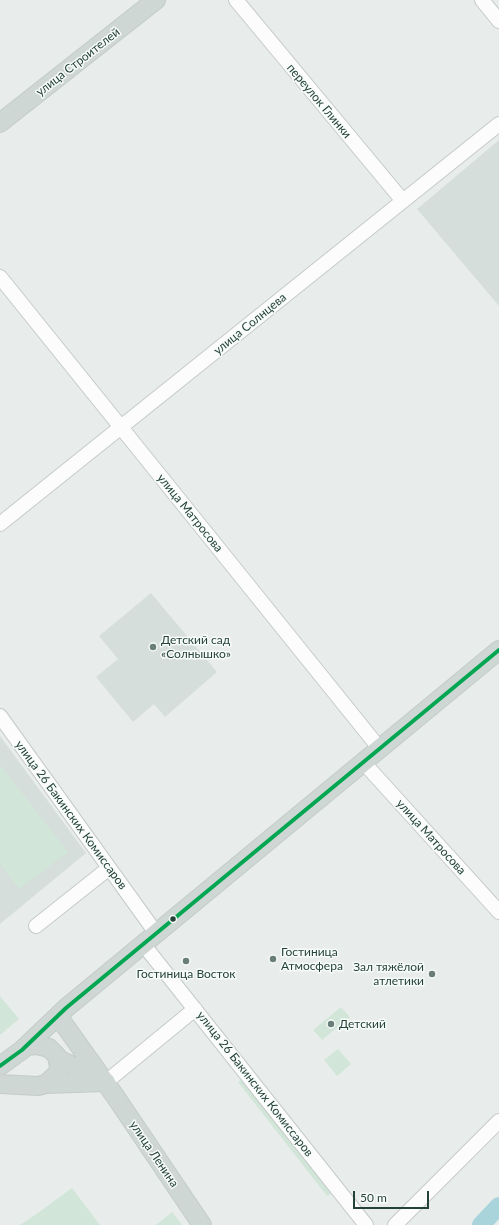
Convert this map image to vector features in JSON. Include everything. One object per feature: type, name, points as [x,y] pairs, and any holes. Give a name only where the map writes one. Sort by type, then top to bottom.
[{"type":"main road","name":"улица Строителей","points":[[0,124],[156,0]]},
{"type":"main road","points":[[0,1066],[64,1015],[150,938],[364,763],[499,650]]},
{"type":"main road","points":[[24,1048],[18,1062],[19,1072],[24,1080],[38,1085],[57,1074],[59,1067],[57,1056],[64,1015]]},
{"type":"main road","name":"улица Ленина","points":[[64,1015],[106,1082],[202,1225]]},
{"type":"main road","points":[[24,1048],[43,1046],[49,1048],[57,1056],[106,1082]]},
{"type":"main road","points":[[0,1084],[38,1085],[106,1082]]},
{"type":"street","name":"переулок Глинки","points":[[236,0],[403,201]]},
{"type":"street","points":[[482,0],[499,21]]},
{"type":"street","name":"улица Солнцева","points":[[0,524],[499,124]]},
{"type":"street","name":"улица Матросова","points":[[0,277],[380,749]]},
{"type":"street","name":"улица 26 Бакинских Комиссаров","points":[[0,716],[109,868],[150,938],[195,1009],[366,1225]]},
{"type":"street","name":"улица Матросова","points":[[364,763],[499,912]]},
{"type":"street","points":[[36,926],[109,868]]},
{"type":"street","points":[[106,1082],[195,1009]]},
{"type":"street","points":[[395,1225],[499,1121]]},
{"type":"shaded area","points":[[499,140],[499,306],[417,209]]},
{"type":"shaded area","name":"Детский сад «Солнышко»","points":[[151,593],[217,672],[165,717],[154,704],[133,722],[96,677],[118,659],[99,636]]},
{"type":"shaded area","points":[[0,736],[86,853],[0,924]]},
{"type":"green space","points":[[0,765],[68,852],[19,889],[0,864]]},
{"type":"green space","points":[[0,996],[19,1019],[0,1035]]},
{"type":"green space","name":"Детский","points":[[341,1007],[350,1017],[322,1040],[313,1030]]},
{"type":"green space","points":[[338,1049],[351,1064],[337,1076],[324,1060]]},
{"type":"green space","points":[[242,1079],[333,1192],[327,1196],[238,1082]]},
{"type":"green space","points":[[72,1188],[100,1225],[20,1225],[38,1213]]},
{"type":"green space","points":[[172,1212],[182,1225],[156,1225]]},
{"type":"waterway","points":[[481,1225],[499,1206]]},
{"type":"transit line","points":[[0,1066],[22,1050],[66,1008],[499,650]]},
{"type":"place","name":"Детский сад «Солнышко»","points":[[153,647]]},
{"type":"place","name":"Гостиница Атмосфера","points":[[273,959]]},
{"type":"place","name":"Гостиница Восток","points":[[186,961]]},
{"type":"place","name":"Зал тяжёлой атлетики","points":[[432,974]]},
{"type":"place","name":"Детский","points":[[331,1024]]}]
